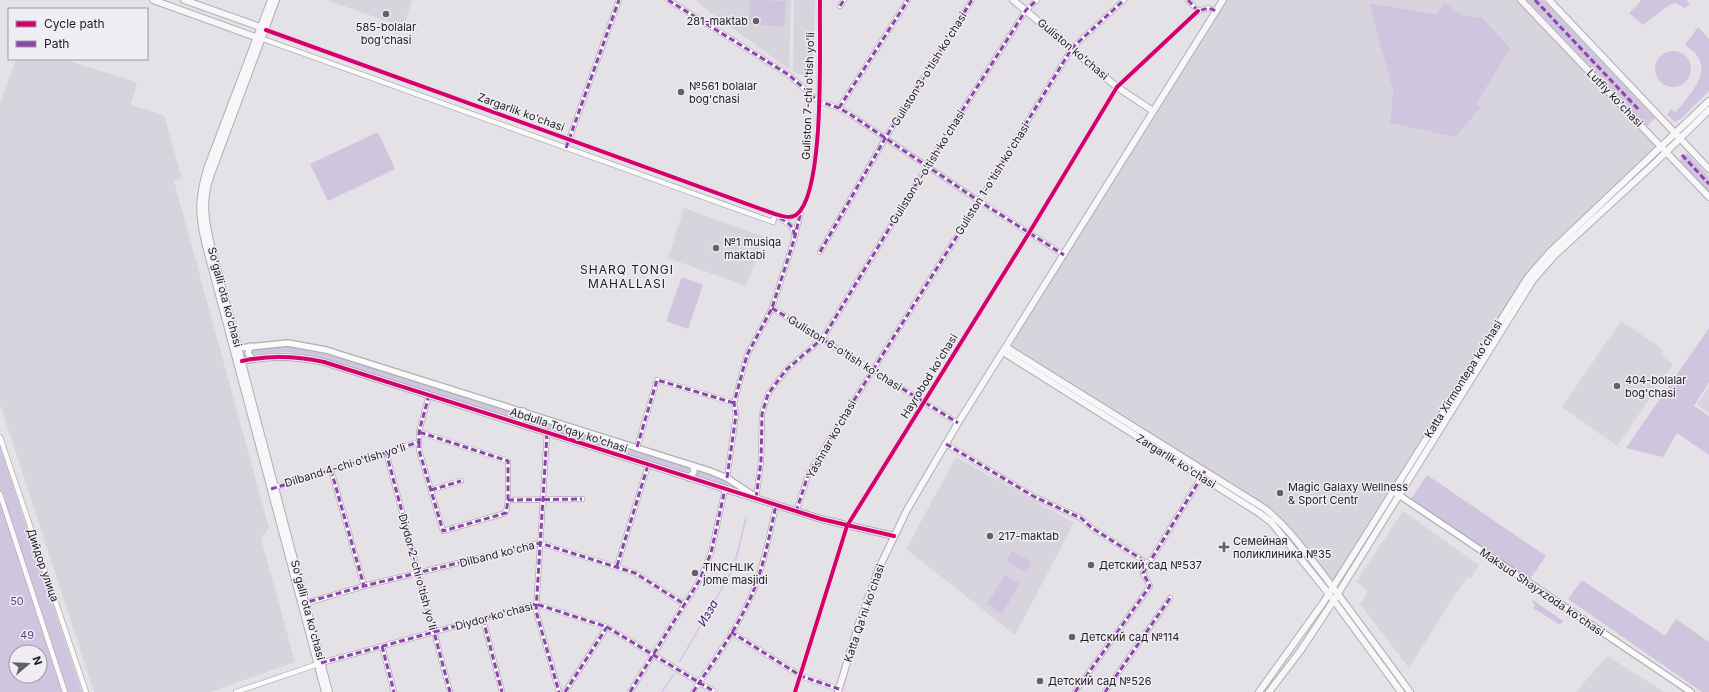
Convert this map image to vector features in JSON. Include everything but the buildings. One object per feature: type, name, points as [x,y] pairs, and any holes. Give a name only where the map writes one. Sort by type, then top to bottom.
[{"type":"main road","name":"Zargarlik ko'chasi","points":[[154,0],[260,38]]},
{"type":"main road","name":"Zargarlik ko'chasi","points":[[184,0],[264,28]]},
{"type":"main road","name":"So'galli ota ko'chasi","points":[[264,28],[271,0]]},
{"type":"main road","name":"So'galli ota ko'chasi","points":[[276,0],[208,166],[199,202],[203,235],[236,349],[303,603],[329,692]]},
{"type":"main road","name":"Guliston ko'chasi","points":[[1013,0],[1117,86],[1153,111]]},
{"type":"main road","name":"Katta Qa'ni ko'chasi","points":[[838,691],[873,585],[894,536],[958,423],[1223,0]]},
{"type":"main road","name":"Lutfiy ko'chasi","points":[[1521,0],[1709,198]]},
{"type":"main road","name":"Lutfiy ko'chasi","points":[[1549,0],[1709,169]]},
{"type":"main road","name":"Katta Xirmontepa koʻchasi","points":[[1260,692],[1333,592],[1538,273],[1554,256],[1666,152],[1678,135],[1709,101]]},
{"type":"main road","name":"Katta Xirmontepa koʻchasi","points":[[1396,493],[1528,277],[1550,252],[1661,146],[1678,135],[1709,110]]},
{"type":"main road","name":"Zargarlik ko'chasi","points":[[1006,346],[1205,470],[1264,508],[1279,520],[1410,692]]},
{"type":"main road","name":"Zargarlik ko'chasi","points":[[1003,352],[1260,513],[1271,522],[1333,592]]},
{"type":"main road","name":"Katta Xirmontepa koʻchasi","points":[[1269,692],[1301,650],[1334,600],[1333,592]]},
{"type":"main road","points":[[1334,600],[1401,692]]},
{"type":"main road","name":"So'galli ota ko'chasi","points":[[320,664],[325,692]]},
{"type":"street","points":[[566,148],[619,0]]},
{"type":"street","points":[[668,0],[789,75],[818,101]]},
{"type":"street","name":"Guliston 7-chi o'tish yo'li","points":[[727,478],[736,415],[734,403],[747,355],[772,308],[794,240],[801,209],[811,188],[815,169],[817,149],[820,0]]},
{"type":"street","points":[[840,6],[844,0]]},
{"type":"street","points":[[839,108],[908,0]]},
{"type":"street","name":"Guliston 3-o'tish ko'chasi","points":[[820,252],[886,138],[972,0]]},
{"type":"street","name":"Guliston 2-o'tish ko'chasi","points":[[756,498],[761,462],[762,414],[768,394],[786,370],[823,338],[927,166],[1026,10],[1037,0]]},
{"type":"street","name":"Guliston 1-o'tish ko'chasi","points":[[873,369],[979,201],[1072,48],[1124,0]]},
{"type":"street","points":[[1188,0],[1198,10],[1209,8],[1216,11]]},
{"type":"street","name":"Hayrobod ko'chasi","points":[[796,692],[846,526],[1029,233],[1117,86],[1198,10]]},
{"type":"street","name":"Zargarlik ko'chasi","points":[[260,38],[773,222],[775,214],[264,28]]},
{"type":"street","points":[[326,62],[329,52]]},
{"type":"street","points":[[425,98],[429,89]]},
{"type":"street","name":"Guliston 3-o'tish ko'chasi","points":[[818,101],[839,108],[979,201],[1064,255]]},
{"type":"street","points":[[775,214],[792,217],[801,209]]},
{"type":"street","points":[[775,214],[793,229],[794,240]]},
{"type":"street","name":"Guliston 6-o'tish ko'chasi","points":[[772,308],[823,338],[958,423]]},
{"type":"street","name":"Abdulla To'qay ko'chasi","points":[[236,349],[250,346],[288,344],[315,347],[693,466],[727,478],[756,498]]},
{"type":"street","points":[[250,346],[248,353],[252,359]]},
{"type":"street","name":"Abdulla To'qay ko'chasi","points":[[239,362],[252,359],[283,356],[316,360],[756,498],[796,512],[846,526],[894,536]]},
{"type":"street","name":"Yashnar ko'chasi","points":[[796,512],[809,472],[873,369]]},
{"type":"street","points":[[637,448],[657,380],[734,403]]},
{"type":"street","name":"Dilband 4-chi o'tish yo'li","points":[[273,488],[419,442],[419,432],[429,395]]},
{"type":"street","points":[[519,424],[523,412]]},
{"type":"street","points":[[419,432],[508,461],[508,500],[506,513],[443,531],[419,450],[419,442]]},
{"type":"street","points":[[547,433],[536,611],[559,692]]},
{"type":"street","name":"Дийдор улица","points":[[0,438],[86,692]]},
{"type":"street","points":[[946,444],[1033,496],[1081,518],[1092,528],[1148,564]]},
{"type":"street","name":"Diydor 2-chi o'tish yo'li","points":[[386,452],[450,692]]},
{"type":"street","points":[[617,566],[648,465]]},
{"type":"street","points":[[689,478],[694,472],[693,466]]},
{"type":"street","points":[[331,470],[364,586]]},
{"type":"street","points":[[1075,692],[1150,586],[1143,573],[1205,470]]},
{"type":"street","points":[[431,490],[461,481]]},
{"type":"street","points":[[630,692],[699,582],[711,554],[724,489]]},
{"type":"street","name":"Maksud Shayxzoda ko'chasi","points":[[1396,493],[1691,692]]},
{"type":"street","points":[[0,494],[65,692]]},
{"type":"street","points":[[508,500],[582,499]]},
{"type":"street","points":[[693,692],[748,604],[765,557],[776,505]]},
{"type":"street","name":"Dilband ko'cha","points":[[303,603],[364,586],[540,543],[617,566],[635,573],[684,604]]},
{"type":"street","points":[[1105,692],[1170,598]]},
{"type":"street","name":"Diydor ko'chasi","points":[[320,664],[536,604],[607,626],[715,692]]},
{"type":"street","points":[[483,619],[502,692]]},
{"type":"street","points":[[565,692],[607,626]]},
{"type":"street","points":[[731,632],[801,676],[838,691]]},
{"type":"street","points":[[382,646],[394,692]]},
{"type":"street","points":[[236,692],[320,664]]},
{"type":"shaded area","name":"585-bolalar bog'chasi","points":[[326,0],[412,0],[404,27]]},
{"type":"shaded area","name":"281-maktab","points":[[697,0],[791,0],[789,69],[696,2]]},
{"type":"shaded area","points":[[794,0],[815,0],[813,79],[793,72]]},
{"type":"shaded area","points":[[1223,0],[1521,0],[1661,146],[1540,262],[1333,587],[1279,520],[1006,347]],"holes":[[[1369,3],[1437,14],[1445,3],[1463,16],[1481,17],[1476,104],[1481,108],[1390,123],[1393,91]]]},
{"type":"shaded area","points":[[16,60],[65,60],[137,82],[131,105],[164,115],[182,178],[174,181],[269,528],[261,538],[295,662],[210,692],[94,692],[0,404],[0,104]]},
{"type":"shaded area","name":"№1 musiqa maktabi","points":[[684,208],[764,237],[746,286],[668,258]]},
{"type":"shaded area","name":"404-bolalar bog'chasi","points":[[1621,321],[1664,350],[1661,355],[1673,365],[1617,446],[1562,407]]},
{"type":"shaded area","points":[[1709,387],[1709,413],[1697,405]]},
{"type":"shaded area","name":"217-maktab","points":[[956,457],[1074,523],[1015,635],[906,549]]},
{"type":"shaded area","points":[[1403,511],[1479,565],[1471,578],[1468,577],[1454,596],[1409,668],[1360,604],[1368,591],[1356,582]]},
{"type":"shaded area","points":[[1607,656],[1638,675],[1664,692],[1576,692]]},
{"type":"green space","points":[[750,0],[786,1],[784,27],[749,24]]},
{"type":"green space","points":[[1527,0],[1543,0],[1655,118],[1647,126]]},
{"type":"green space","points":[[1640,0],[1686,0],[1690,4],[1685,8],[1676,3],[1669,5],[1643,25],[1629,13],[1641,1]]},
{"type":"green space","points":[[1369,3],[1437,14],[1445,3],[1463,16],[1481,17],[1510,48],[1476,104],[1481,107],[1455,137],[1390,123],[1393,91]]},
{"type":"green space","points":[[1698,27],[1709,39],[1709,91],[1682,118],[1675,122],[1667,115],[1671,109],[1675,112],[1680,107],[1693,90],[1700,77],[1700,60],[1692,50],[1685,45]]},
{"type":"green space","points":[[1677,51],[1686,56],[1690,62],[1690,76],[1686,82],[1677,87],[1669,87],[1660,82],[1656,76],[1655,65],[1660,56],[1666,52]]},
{"type":"green space","points":[[378,132],[395,169],[328,201],[310,164]]},
{"type":"green space","points":[[1687,153],[1709,177],[1709,192],[1679,161]]},
{"type":"green space","points":[[682,277],[703,285],[688,329],[666,321]]},
{"type":"green space","points":[[1709,328],[1709,382],[1694,406],[1709,416],[1709,455],[1677,433],[1663,457],[1626,448]]},
{"type":"green space","points":[[288,346],[324,352],[515,414],[516,417],[514,419],[318,357],[288,352],[253,354],[252,350]]},
{"type":"green space","points":[[526,416],[688,467],[689,470],[687,473],[524,422]]},
{"type":"green space","points":[[0,446],[1,450],[82,692],[0,692]]},
{"type":"green space","points":[[697,470],[717,476],[736,489],[695,476]]},
{"type":"green space","points":[[1427,475],[1546,556],[1530,579],[1411,499]]},
{"type":"green space","points":[[1012,551],[1032,562],[1026,572],[1006,561]]},
{"type":"green space","points":[[1005,575],[1020,584],[1002,614],[987,604]]},
{"type":"green space","points":[[1582,580],[1665,636],[1676,619],[1709,642],[1709,692],[1702,692],[1568,599]]},
{"type":"green space","points":[[1533,600],[1563,621],[1560,625],[1533,608],[1535,605],[1532,602]]},
{"type":"waterway","name":"Изза","points":[[680,661],[734,567],[746,518]]},
{"type":"waterway","name":"Изза","points":[[662,692],[673,675]]},
{"type":"marked path","points":[[566,148],[619,0]]},
{"type":"marked path","points":[[668,0],[789,75],[818,101],[839,108],[851,115],[979,201],[1064,255]]},
{"type":"marked path","points":[[840,6],[844,0]]},
{"type":"marked path","points":[[839,108],[908,0]]},
{"type":"marked path","points":[[820,252],[886,137],[972,0]]},
{"type":"marked path","points":[[756,498],[761,462],[762,414],[768,394],[786,370],[823,338],[927,166],[1026,10],[1037,0]]},
{"type":"marked path","points":[[796,512],[809,472],[979,201],[1072,48],[1124,0]]},
{"type":"marked path","points":[[1188,0],[1198,11],[1209,8],[1216,11]]},
{"type":"marked path","points":[[1535,0],[1639,110]]},
{"type":"marked path","points":[[1682,155],[1709,184]]},
{"type":"marked path","points":[[727,478],[736,415],[734,403],[747,355],[772,308],[794,240],[801,211]]},
{"type":"marked path","points":[[780,218],[792,227],[794,235]]},
{"type":"marked path","points":[[772,308],[958,423]]},
{"type":"marked path","points":[[637,447],[657,380],[734,403]]},
{"type":"marked path","points":[[271,489],[419,442],[419,432],[429,395]]},
{"type":"marked path","points":[[419,432],[508,461],[508,500],[506,513],[443,531],[419,450],[419,442]]},
{"type":"marked path","points":[[547,433],[536,611],[559,692]]},
{"type":"marked path","points":[[946,444],[1033,496],[1081,518],[1092,528],[1149,564]]},
{"type":"marked path","points":[[386,452],[450,692]]},
{"type":"marked path","points":[[617,566],[648,465]]},
{"type":"marked path","points":[[331,470],[364,586]]},
{"type":"marked path","points":[[1075,692],[1150,586],[1143,573],[1205,471]]},
{"type":"marked path","points":[[431,490],[461,481]]},
{"type":"marked path","points":[[630,692],[699,581],[711,553],[725,489]]},
{"type":"marked path","points":[[508,500],[582,499]]},
{"type":"marked path","points":[[693,692],[727,641],[749,601],[762,567],[776,505]]},
{"type":"marked path","points":[[301,604],[364,586],[540,543],[635,573],[684,604]]},
{"type":"marked path","points":[[1105,692],[1170,598]]},
{"type":"marked path","points":[[321,663],[536,604],[607,627],[715,692]]},
{"type":"marked path","points":[[483,619],[502,692]]},
{"type":"marked path","points":[[565,692],[607,627]]},
{"type":"marked path","points":[[731,632],[801,676],[839,689]]},
{"type":"marked path","points":[[382,646],[394,692]]},
{"type":"cycle path","points":[[266,30],[775,214],[789,217],[796,215],[806,201],[812,178],[817,148],[820,80],[820,0]]},
{"type":"cycle path","points":[[795,692],[847,526],[1029,233],[1117,87],[1198,11]]},
{"type":"cycle path","points":[[242,361],[283,357],[303,358],[324,362],[821,519],[894,536]]},
{"type":"place","name":"585-bolalar bog'chasi","points":[[386,14]]},
{"type":"place","name":"281-maktab","points":[[756,21]]},
{"type":"place","name":"№561 bolalar bog'chasi","points":[[681,92]]},
{"type":"place","name":"№1 musiqa maktabi","points":[[716,248]]},
{"type":"place","name":"404-bolalar bog'chasi","points":[[1617,386]]},
{"type":"place","name":"Magic Galaxy Wellness & Sport Centr","points":[[1280,493]]},
{"type":"place","name":"217-maktab","points":[[990,536]]},
{"type":"place","name":"Семейная поликлиника №35","points":[[1224,547]]},
{"type":"place","name":"Детский сад №537","points":[[1091,565]]},
{"type":"place","name":"TINCHLIK jome masjidi","points":[[695,573]]},
{"type":"place","name":"Детский сад №114","points":[[1072,637]]},
{"type":"place","name":"Детский сад №526","points":[[1040,681]]},
{"type":"district","name":"SHARQ TONGI MAHALLASI","points":[[627,277]]},
{"type":"park label","name":"50","points":[[17,601]]},
{"type":"park label","name":"49","points":[[27,635]]}]
